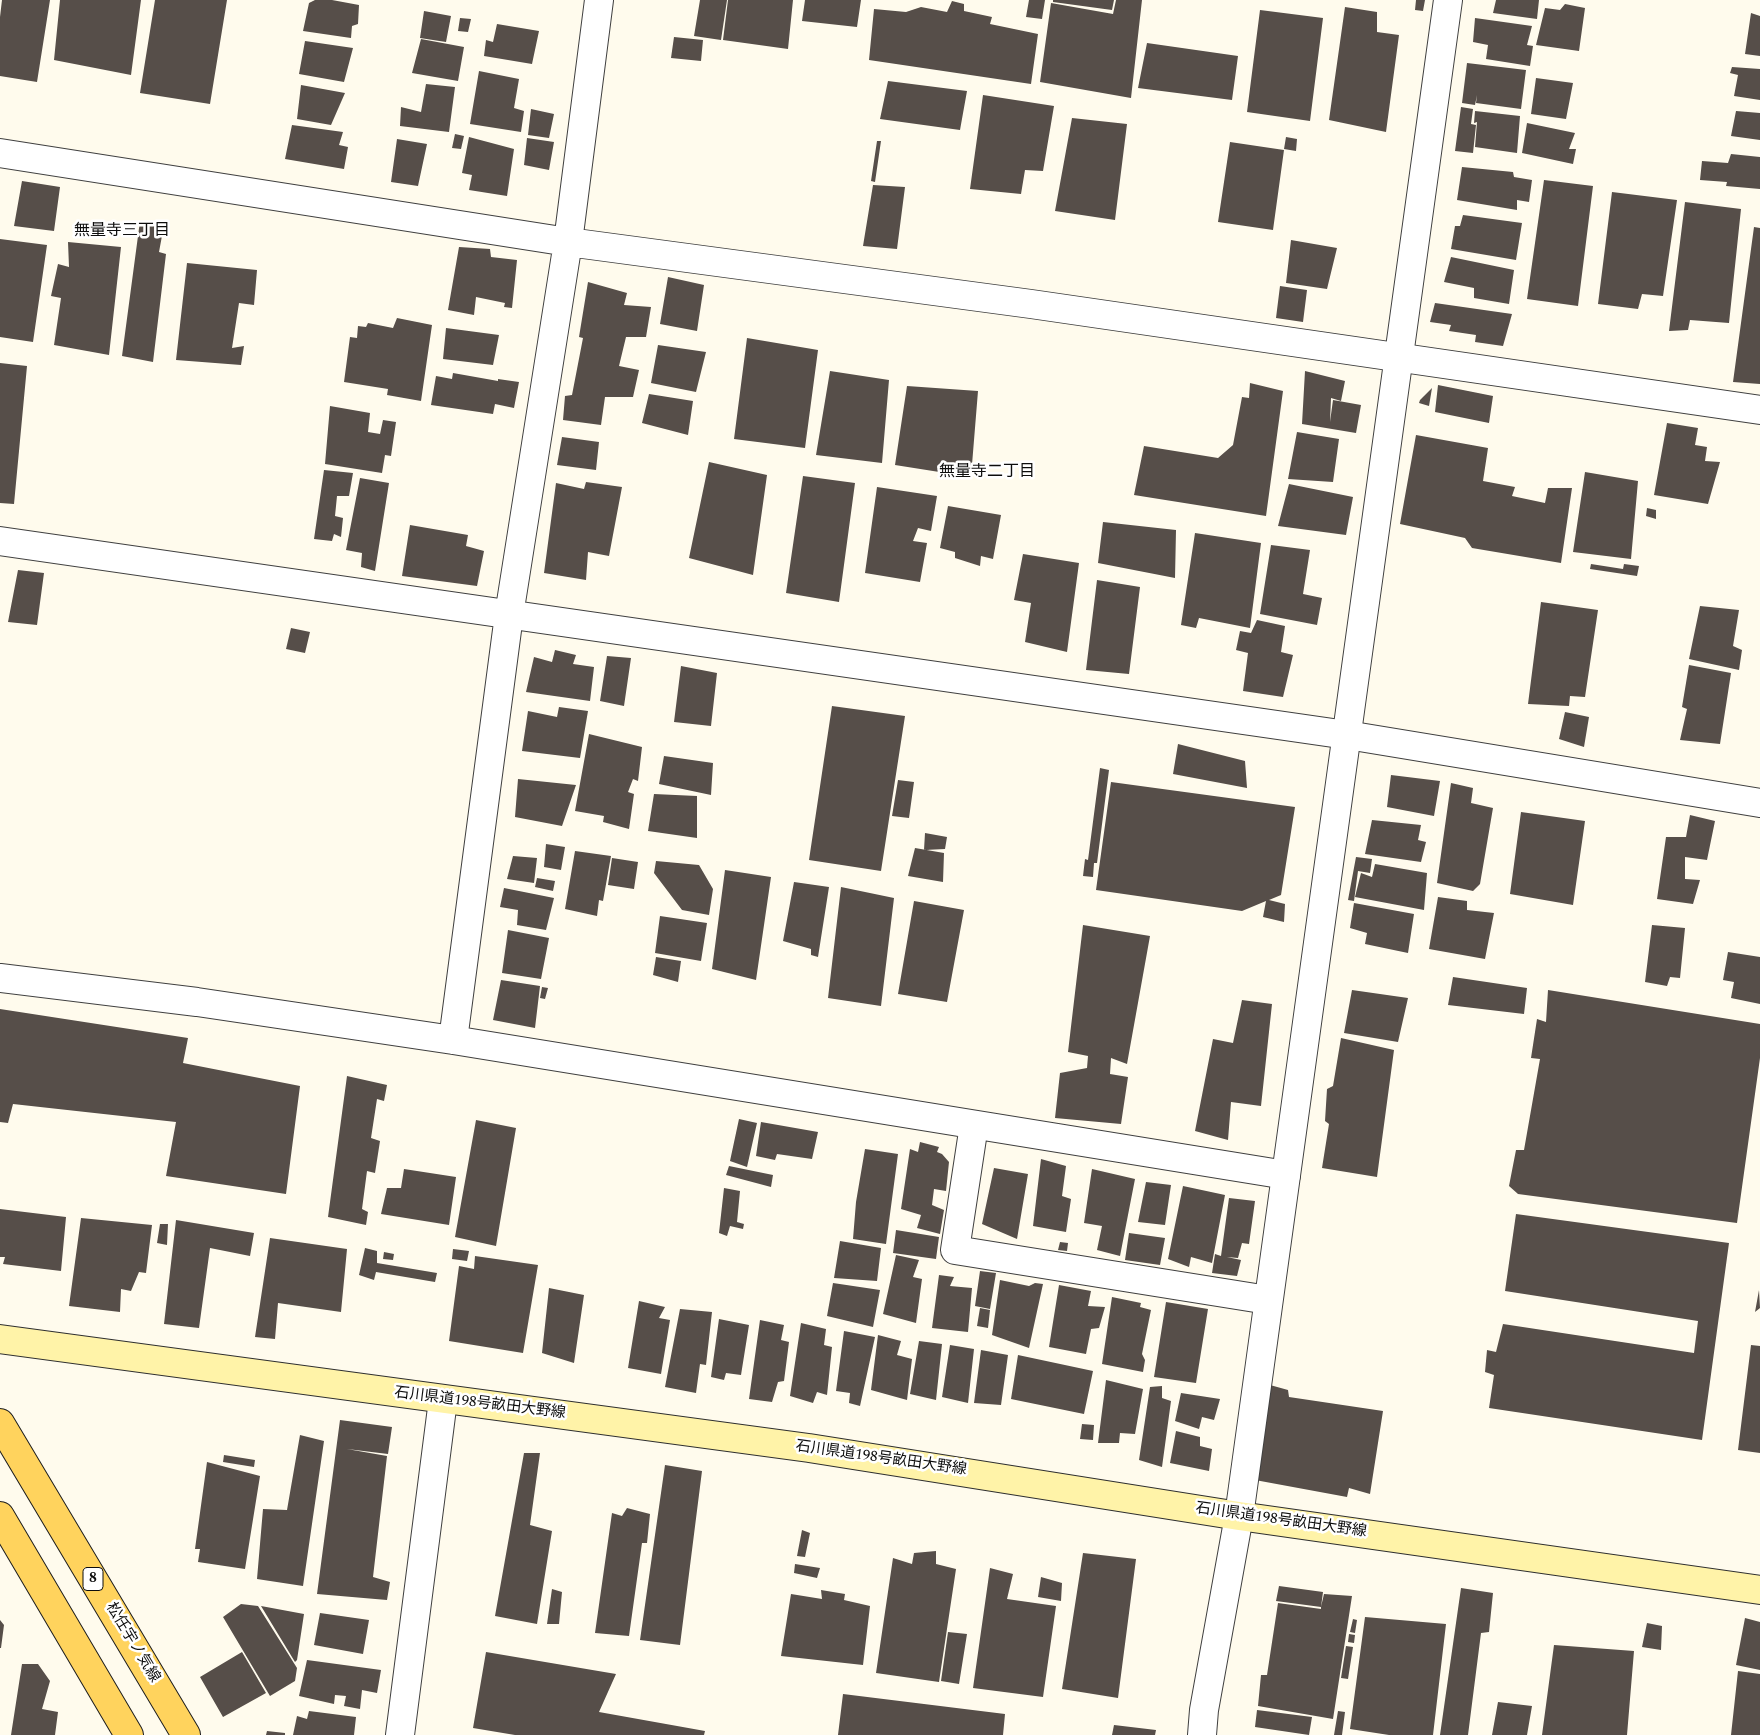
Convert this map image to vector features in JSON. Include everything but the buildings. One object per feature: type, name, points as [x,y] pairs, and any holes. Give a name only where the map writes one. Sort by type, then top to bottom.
[{"type":"main road","name":"石川県道198号畝田大野線","points":[[0,1340],[828,1451],[1239,1516],[1760,1590]]},
{"type":"main road","name":"松任宇ノ気線","points":[[0,1423],[186,1735]]},
{"type":"main road","points":[[0,1516],[129,1735]]},
{"type":"street","points":[[453,1040],[509,615],[568,242],[599,0]]},
{"type":"street","points":[[1202,1735],[1204,1710],[1239,1516],[1448,0]]},
{"type":"street","points":[[0,153],[568,242],[1030,304],[1760,410]]},
{"type":"street","points":[[0,541],[1346,735],[1760,803]]},
{"type":"street","points":[[0,978],[197,1002],[453,1040],[1286,1175]]},
{"type":"street","points":[[974,1125],[955,1250],[1268,1300]]},
{"type":"street","points":[[400,1735],[442,1400]]},
{"type":"district","name":"無量寺三丁目","points":[[122,232]]},
{"type":"district","name":"無量寺二丁目","points":[[987,473]]}]
